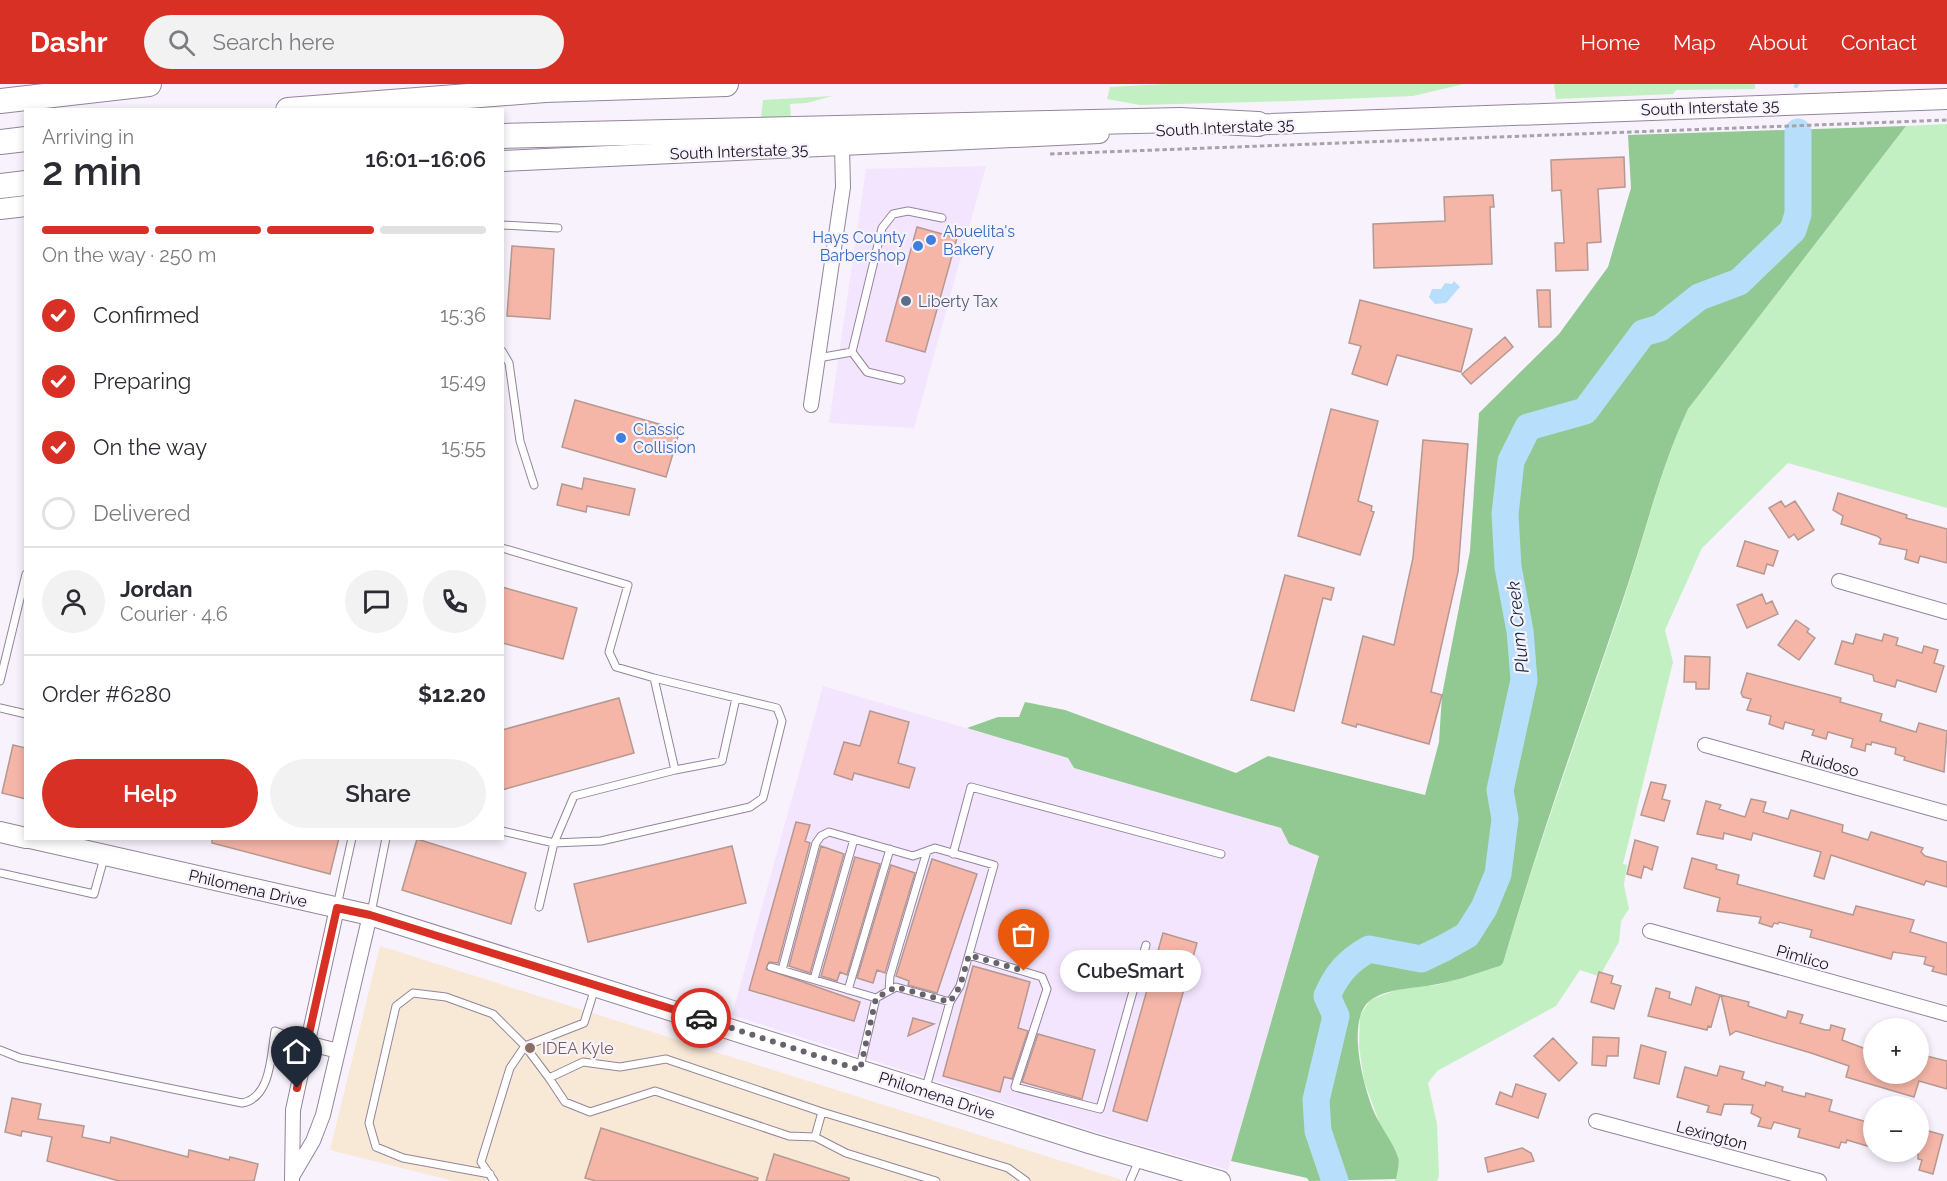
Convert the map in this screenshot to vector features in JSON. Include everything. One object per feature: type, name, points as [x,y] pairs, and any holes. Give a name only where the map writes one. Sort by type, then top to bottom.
[{"type":"highway","points":[[0,101],[150,84]]},
{"type":"highway","points":[[314,108],[545,90],[726,84]]},
{"type":"highway","points":[[504,136],[1180,120],[1257,124]]},
{"type":"highway","points":[[0,142],[24,138]]},
{"type":"highway","points":[[0,186],[24,183]]},
{"type":"main road","name":"South Interstate 35","points":[[504,161],[842,147],[1257,124],[1947,99]]},
{"type":"main road","points":[[0,209],[24,206]]},
{"type":"main road","name":"Philomena Drive","points":[[0,832],[24,837]]},
{"type":"main road","name":"Philomena Drive","points":[[37,840],[370,915],[1139,1158],[1220,1181]]},
{"type":"street","points":[[811,405],[843,187],[842,147]]},
{"type":"street","points":[[1839,581],[1947,612]]},
{"type":"street","name":"Ruidoso","points":[[1705,745],[1947,813]]},
{"type":"street","points":[[293,1178],[293,1110],[337,908]]},
{"type":"street","points":[[293,1178],[313,1141],[323,1115],[370,915]]},
{"type":"street","name":"Pimlico","points":[[1650,931],[1947,1014]]},
{"type":"street","points":[[307,1043],[338,1051]]},
{"type":"street","name":"Lexington","points":[[1596,1121],[1819,1181]]},
{"type":"lane","points":[[852,352],[882,228],[893,214],[908,211],[942,218]]},
{"type":"lane","points":[[504,225],[558,228]]},
{"type":"lane","points":[[818,358],[852,352]]},
{"type":"lane","points":[[852,352],[867,372],[901,380]]},
{"type":"lane","points":[[504,354],[509,363],[520,441],[534,485]]},
{"type":"lane","points":[[504,549],[628,585],[609,652],[616,667],[777,708],[782,721],[763,798],[750,807],[601,841],[554,843],[504,831]]},
{"type":"lane","points":[[0,681],[24,582]]},
{"type":"lane","points":[[654,678],[675,770]]},
{"type":"lane","points":[[539,907],[554,843],[573,796],[675,770],[722,761],[736,698]]},
{"type":"lane","points":[[0,708],[24,714]]},
{"type":"lane","points":[[953,854],[971,788],[1221,854]]},
{"type":"lane","points":[[782,970],[816,843],[821,836],[829,832],[914,856],[935,848],[994,865],[960,986],[950,1002],[925,1091]]},
{"type":"lane","points":[[814,979],[854,839]]},
{"type":"lane","points":[[337,908],[352,840]]},
{"type":"lane","points":[[370,915],[386,840]]},
{"type":"lane","points":[[848,990],[890,849]]},
{"type":"lane","points":[[889,991],[890,976],[927,851]]},
{"type":"lane","points":[[0,873],[94,894],[104,855]]},
{"type":"lane","points":[[969,955],[1042,977],[1047,989],[1015,1087],[1100,1109],[1146,945]]},
{"type":"lane","points":[[771,967],[876,998],[896,987],[950,1002]]},
{"type":"lane","points":[[492,1178],[481,1162],[510,1068],[525,1046],[584,1023],[596,986]]},
{"type":"lane","points":[[492,1178],[403,1158],[376,1147],[369,1123],[396,1006],[413,993],[446,997],[493,1014],[525,1046],[565,1102],[590,1112],[655,1091],[789,1136],[815,1137],[846,1153],[936,1181]]},
{"type":"lane","points":[[860,1070],[876,998]]},
{"type":"lane","points":[[0,1050],[20,1058],[242,1103],[254,1099],[263,1089],[276,1031],[307,1043]]},
{"type":"lane","points":[[549,1078],[583,1062],[620,1067],[666,1059],[822,1112],[1008,1168],[1026,1181]]},
{"type":"lane","points":[[815,1137],[822,1112]]},
{"type":"lane","points":[[1130,1181],[1139,1158]]},
{"type":"path","points":[[1040,154],[1947,120]]},
{"type":"shaded area","points":[[986,166],[914,428],[829,423],[866,169]]},
{"type":"shaded area","points":[[823,686],[1068,758],[1074,768],[1281,828],[1289,844],[1319,856],[1228,1170],[1098,1133],[732,1015]]},
{"type":"shaded area","name":"IDEA Kyle","points":[[380,946],[1125,1181],[454,1181],[330,1150]]},
{"type":"green space","points":[[1165,84],[1464,84],[1413,96],[1140,105],[1107,99],[1110,87]]},
{"type":"green space","points":[[1554,84],[1755,84],[1755,89],[1676,90],[1673,94],[1556,99]]},
{"type":"green space","points":[[832,96],[807,103],[790,104],[791,118],[761,117],[763,100]]},
{"type":"green space","points":[[1947,124],[1947,508],[1788,463],[1702,548],[1665,630],[1673,662],[1623,864],[1627,865],[1624,885],[1629,909],[1621,921],[1619,942],[1602,972],[1598,976],[1580,970],[1556,1006],[1437,1071],[1428,1083],[1437,1124],[1439,1176],[1437,1181],[1395,1181],[1398,1156],[1381,1127],[1364,1081],[1359,1046],[1360,1016],[1370,1000],[1399,989],[1437,985],[1500,966],[1503,963],[1625,595],[1661,478],[1688,409],[1906,126]]},
{"type":"green space","points":[[1906,126],[1688,409],[1660,479],[1623,599],[1546,826],[1503,963],[1500,966],[1454,980],[1388,992],[1372,999],[1364,1008],[1359,1021],[1358,1036],[1362,1070],[1374,1112],[1398,1157],[1396,1179],[1309,1181],[1307,1178],[1231,1161],[1319,856],[1289,844],[1281,828],[1074,768],[1068,758],[967,728],[998,717],[1019,717],[1025,702],[1065,710],[1236,773],[1268,756],[1425,795],[1439,742],[1442,695],[1470,551],[1479,413],[1559,334],[1608,267],[1631,188],[1628,135]]},
{"type":"water","points":[[1454,281],[1460,287],[1446,303],[1435,304],[1429,297],[1432,289],[1441,289],[1445,283],[1452,284]]},
{"type":"building","points":[[1624,157],[1625,187],[1598,189],[1601,242],[1587,243],[1588,270],[1556,271],[1555,243],[1564,243],[1561,190],[1552,191],[1551,160]]},
{"type":"building","points":[[1493,195],[1494,207],[1490,207],[1492,264],[1374,268],[1373,224],[1445,221],[1444,197]]},
{"type":"building","points":[[917,227],[957,238],[925,352],[886,341]]},
{"type":"building","points":[[512,246],[554,249],[550,319],[507,316]]},
{"type":"building","points":[[1537,290],[1550,290],[1551,327],[1539,327]]},
{"type":"building","points":[[1360,300],[1472,329],[1461,372],[1397,355],[1387,385],[1352,374],[1361,346],[1349,343]]},
{"type":"building","points":[[1505,337],[1513,347],[1471,384],[1462,374]]},
{"type":"building","name":"Classic Collision","points":[[575,400],[680,430],[666,477],[562,447]]},
{"type":"building","points":[[1331,409],[1378,421],[1358,501],[1372,506],[1371,511],[1374,512],[1360,555],[1298,536]]},
{"type":"building","points":[[1423,440],[1468,444],[1458,572],[1431,692],[1442,695],[1429,744],[1357,724],[1356,727],[1342,723],[1363,636],[1394,645],[1413,558]]},
{"type":"building","points":[[584,478],[635,489],[629,515],[587,506],[586,512],[557,505],[562,484],[582,489]]},
{"type":"building","points":[[1838,493],[1907,515],[1906,518],[1947,529],[1947,563],[1920,556],[1918,563],[1905,559],[1907,550],[1879,544],[1881,539],[1877,536],[1841,524],[1843,516],[1833,510]]},
{"type":"building","points":[[1781,501],[1785,507],[1795,501],[1814,530],[1798,540],[1794,534],[1789,538],[1769,508]]},
{"type":"building","points":[[1745,541],[1778,551],[1773,566],[1767,564],[1764,574],[1737,566]]},
{"type":"building","points":[[1285,575],[1334,588],[1331,600],[1323,598],[1294,711],[1251,700]]},
{"type":"building","points":[[504,588],[577,608],[563,659],[504,644]]},
{"type":"building","points":[[1762,594],[1766,604],[1772,601],[1778,614],[1747,628],[1737,605]]},
{"type":"building","points":[[1796,620],[1809,629],[1807,632],[1815,638],[1799,660],[1778,645]]},
{"type":"building","points":[[1856,634],[1882,641],[1884,634],[1898,638],[1896,645],[1922,653],[1924,646],[1938,650],[1934,663],[1944,666],[1936,692],[1897,680],[1895,687],[1874,681],[1873,675],[1835,664],[1842,641],[1853,644]]},
{"type":"building","points":[[1685,656],[1710,657],[1709,689],[1696,689],[1696,682],[1684,682]]},
{"type":"building","points":[[1747,673],[1841,698],[1840,702],[1882,714],[1880,721],[1916,732],[1919,723],[1947,731],[1944,772],[1904,760],[1905,757],[1895,754],[1896,748],[1872,742],[1871,745],[1866,744],[1865,751],[1851,747],[1853,739],[1828,732],[1826,739],[1812,735],[1814,730],[1785,722],[1783,729],[1769,724],[1771,716],[1747,710],[1751,699],[1743,697],[1741,693]]},
{"type":"building","points":[[619,698],[634,753],[504,789],[504,729]]},
{"type":"building","points":[[870,711],[909,722],[898,763],[915,768],[909,788],[854,773],[852,780],[834,774],[844,742],[860,746]]},
{"type":"building","points":[[13,745],[24,748],[24,798],[2,793]]},
{"type":"building","points":[[1651,782],[1666,785],[1662,799],[1670,801],[1664,821],[1641,815]]},
{"type":"building","points":[[1751,799],[1766,802],[1763,812],[1788,819],[1791,810],[1843,825],[1842,832],[1868,840],[1871,832],[1923,848],[1921,852],[1925,856],[1947,862],[1947,887],[1926,881],[1924,885],[1831,855],[1824,879],[1814,876],[1821,852],[1753,833],[1751,840],[1724,833],[1723,839],[1697,834],[1706,801],[1721,805],[1719,809],[1745,817]]},
{"type":"building","points":[[796,822],[810,825],[805,841],[810,843],[778,963],[769,962],[766,969],[860,1002],[854,1021],[749,990]]},
{"type":"building","points":[[212,840],[338,840],[330,874],[212,843]]},
{"type":"building","points":[[417,840],[526,873],[511,924],[402,890]]},
{"type":"building","points":[[1635,840],[1658,847],[1652,870],[1644,866],[1641,878],[1627,874]]},
{"type":"building","points":[[732,846],[746,903],[588,942],[574,884]]},
{"type":"building","points":[[821,846],[844,854],[810,973],[789,966]]},
{"type":"building","points":[[855,857],[880,864],[847,975],[840,972],[837,981],[821,976]]},
{"type":"building","points":[[1692,858],[1717,865],[1716,869],[1739,875],[1737,884],[1853,915],[1856,906],[1914,920],[1910,932],[1947,943],[1947,975],[1932,971],[1934,967],[1924,964],[1926,957],[1893,952],[1891,959],[1810,937],[1812,930],[1779,922],[1774,923],[1772,927],[1759,923],[1761,917],[1717,911],[1720,898],[1684,888]]},
{"type":"building","points":[[932,859],[977,874],[937,993],[908,985],[909,981],[896,976]]},
{"type":"building","points":[[891,865],[915,873],[885,973],[877,970],[873,983],[857,978]]},
{"type":"building","points":[[1163,933],[1197,943],[1147,1121],[1113,1111]]},
{"type":"building","points":[[973,966],[1030,982],[1018,1028],[1028,1031],[1012,1079],[1004,1077],[1000,1092],[943,1076]]},
{"type":"building","points":[[1599,972],[1613,976],[1611,983],[1621,986],[1614,1009],[1591,1002]]},
{"type":"building","points":[[1696,987],[1720,995],[1711,1027],[1708,1026],[1707,1030],[1648,1016],[1656,988],[1670,992],[1669,998],[1691,1005]]},
{"type":"building","points":[[1721,995],[1749,1002],[1748,1006],[1786,1018],[1788,1011],[1803,1015],[1800,1023],[1825,1030],[1830,1030],[1831,1025],[1845,1029],[1842,1040],[1863,1048],[1863,1082],[1846,1077],[1849,1066],[1736,1031],[1730,1035]]},
{"type":"building","points":[[913,1018],[934,1024],[908,1036]]},
{"type":"building","points":[[1038,1034],[1095,1050],[1082,1099],[1022,1082]]},
{"type":"building","points":[[1593,1037],[1619,1038],[1618,1056],[1607,1056],[1606,1066],[1592,1065]]},
{"type":"building","points":[[1553,1038],[1577,1063],[1559,1081],[1534,1056]]},
{"type":"building","points":[[1641,1045],[1666,1052],[1659,1084],[1634,1078]]},
{"type":"building","points":[[1929,1057],[1947,1061],[1947,1089],[1929,1084]]},
{"type":"building","points":[[1720,1066],[1744,1072],[1742,1079],[1765,1086],[1766,1082],[1783,1087],[1782,1091],[1805,1097],[1806,1093],[1832,1100],[1829,1111],[1863,1121],[1863,1145],[1847,1140],[1846,1143],[1841,1142],[1839,1148],[1798,1137],[1800,1129],[1774,1122],[1771,1129],[1758,1126],[1761,1118],[1751,1113],[1753,1105],[1724,1104],[1721,1115],[1707,1112],[1709,1106],[1677,1097],[1685,1067],[1717,1076]]},
{"type":"building","points":[[1516,1084],[1546,1094],[1538,1118],[1496,1104],[1500,1092],[1512,1097]]},
{"type":"building","points":[[1870,1084],[1918,1084],[1914,1096]]},
{"type":"building","points":[[12,1098],[41,1104],[38,1119],[84,1126],[82,1137],[110,1143],[111,1137],[188,1157],[189,1150],[229,1160],[230,1157],[258,1164],[254,1181],[119,1181],[47,1161],[52,1137],[22,1131],[21,1136],[5,1132]]},
{"type":"building","points":[[601,1128],[758,1178],[757,1181],[596,1181],[585,1178]]},
{"type":"building","points":[[1929,1131],[1943,1135],[1933,1174],[1919,1170],[1921,1162],[1929,1162]]},
{"type":"building","points":[[1522,1148],[1531,1153],[1534,1161],[1488,1172],[1485,1158]]},
{"type":"building","points":[[774,1154],[849,1178],[849,1181],[766,1181]]},
{"type":"waterway","name":"Plum Creek","points":[[1335,1181],[1318,1131],[1316,1100],[1336,1016],[1327,996],[1331,988],[1344,968],[1369,949],[1421,959],[1467,935],[1484,908],[1498,874],[1505,819],[1500,790],[1524,680],[1520,631],[1508,567],[1505,514],[1511,461],[1528,427],[1585,411],[1643,333],[1660,328],[1699,297],[1739,282],[1793,230],[1798,214],[1798,132]]},
{"type":"way so far","points":[[701,1018],[860,1070],[876,998],[896,987],[950,1002],[960,986],[969,955],[1024,971]]},
{"type":"place","name":"Abuelita's Bakery","points":[[931,240]]},
{"type":"place","name":"Hays County Barbershop","points":[[918,246]]},
{"type":"place","name":"Liberty Tax","points":[[906,301]]},
{"type":"place","name":"Classic Collision","points":[[621,438]]},
{"type":"place","name":"CubeSmart","points":[[1024,971]]},
{"type":"place","name":"IDEA Kyle","points":[[530,1048]]},
{"type":"route","points":[[297,1088],[337,908],[370,915],[701,1018]]}]
